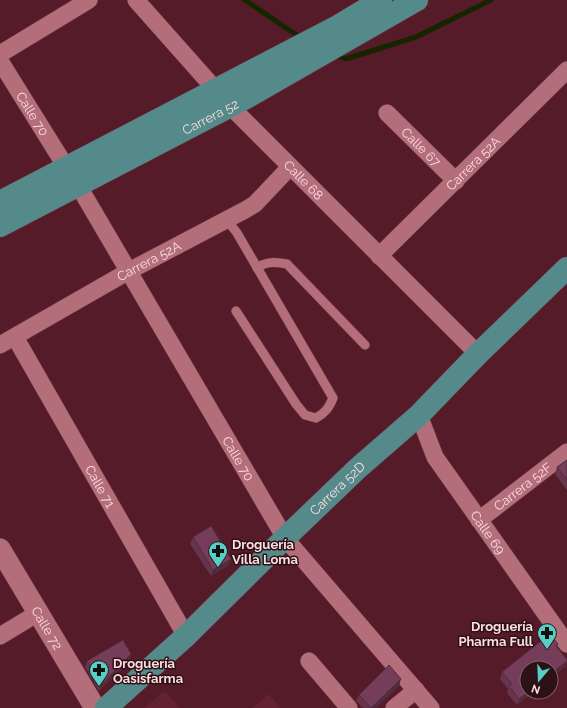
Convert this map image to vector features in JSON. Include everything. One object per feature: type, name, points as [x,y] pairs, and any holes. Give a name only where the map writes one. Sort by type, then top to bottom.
[{"type":"main road","name":"Carrera 52","points":[[0,226],[261,90],[345,32],[381,0]]},
{"type":"main road","name":"Carrera 52","points":[[0,202],[245,75],[417,0]]},
{"type":"main road","name":"Carrera 52D","points":[[106,708],[186,636],[357,469],[419,415],[478,354],[567,268]]},
{"type":"street","points":[[0,54],[89,0]]},
{"type":"street","name":"Calle 68","points":[[136,0],[230,106],[478,354]]},
{"type":"street","name":"Calle 70","points":[[0,61],[66,167]]},
{"type":"street","name":"Carrera 52A","points":[[379,256],[567,70]]},
{"type":"street","name":"Calle 67","points":[[387,113],[456,181]]},
{"type":"street","name":"Carrera 52A","points":[[7,341],[129,271],[255,204],[290,167]]},
{"type":"street","name":"Calle 70","points":[[78,186],[285,538],[431,708]]},
{"type":"street","name":"Calle 71","points":[[7,341],[186,636]]},
{"type":"street","name":"Calle 69","points":[[419,415],[435,457],[567,644]]},
{"type":"street","name":"Carrera 52F","points":[[479,520],[567,452]]},
{"type":"street","name":"Calle 72","points":[[0,549],[95,708]]},
{"type":"street","points":[[0,636],[38,613]]},
{"type":"street","points":[[309,661],[349,708]]},
{"type":"street","points":[[394,708],[416,690]]},
{"type":"lane","points":[[227,220],[237,233],[333,398],[330,406],[324,414],[316,418],[305,415],[296,404],[236,311]]},
{"type":"lane","points":[[257,268],[261,264],[269,262],[287,264],[365,345]]},
{"type":"shaded area","points":[[165,691],[180,708],[144,708]]},
{"type":"shaded area","points":[[269,694],[281,708],[252,708]]},
{"type":"building","points":[[567,460],[567,480],[557,467]]},
{"type":"building","points":[[211,526],[231,559],[213,570],[193,537]]},
{"type":"building","points":[[550,634],[558,644],[556,646],[567,660],[559,668],[559,660],[519,660],[519,699],[509,686],[512,684],[502,672]]},
{"type":"building","points":[[123,640],[131,654],[101,685],[87,661]]},
{"type":"building","points":[[389,665],[401,679],[371,708],[359,695]]},
{"type":"waterway","points":[[245,0],[301,38]]},
{"type":"waterway","points":[[334,55],[346,59],[416,37],[491,0]]},
{"type":"place","name":"Droguería Villa Loma","points":[[218,568]]},
{"type":"place","name":"Droguería Pharma Full","points":[[547,650]]},
{"type":"place","name":"Droguería Oasisfarma","points":[[99,687]]}]
